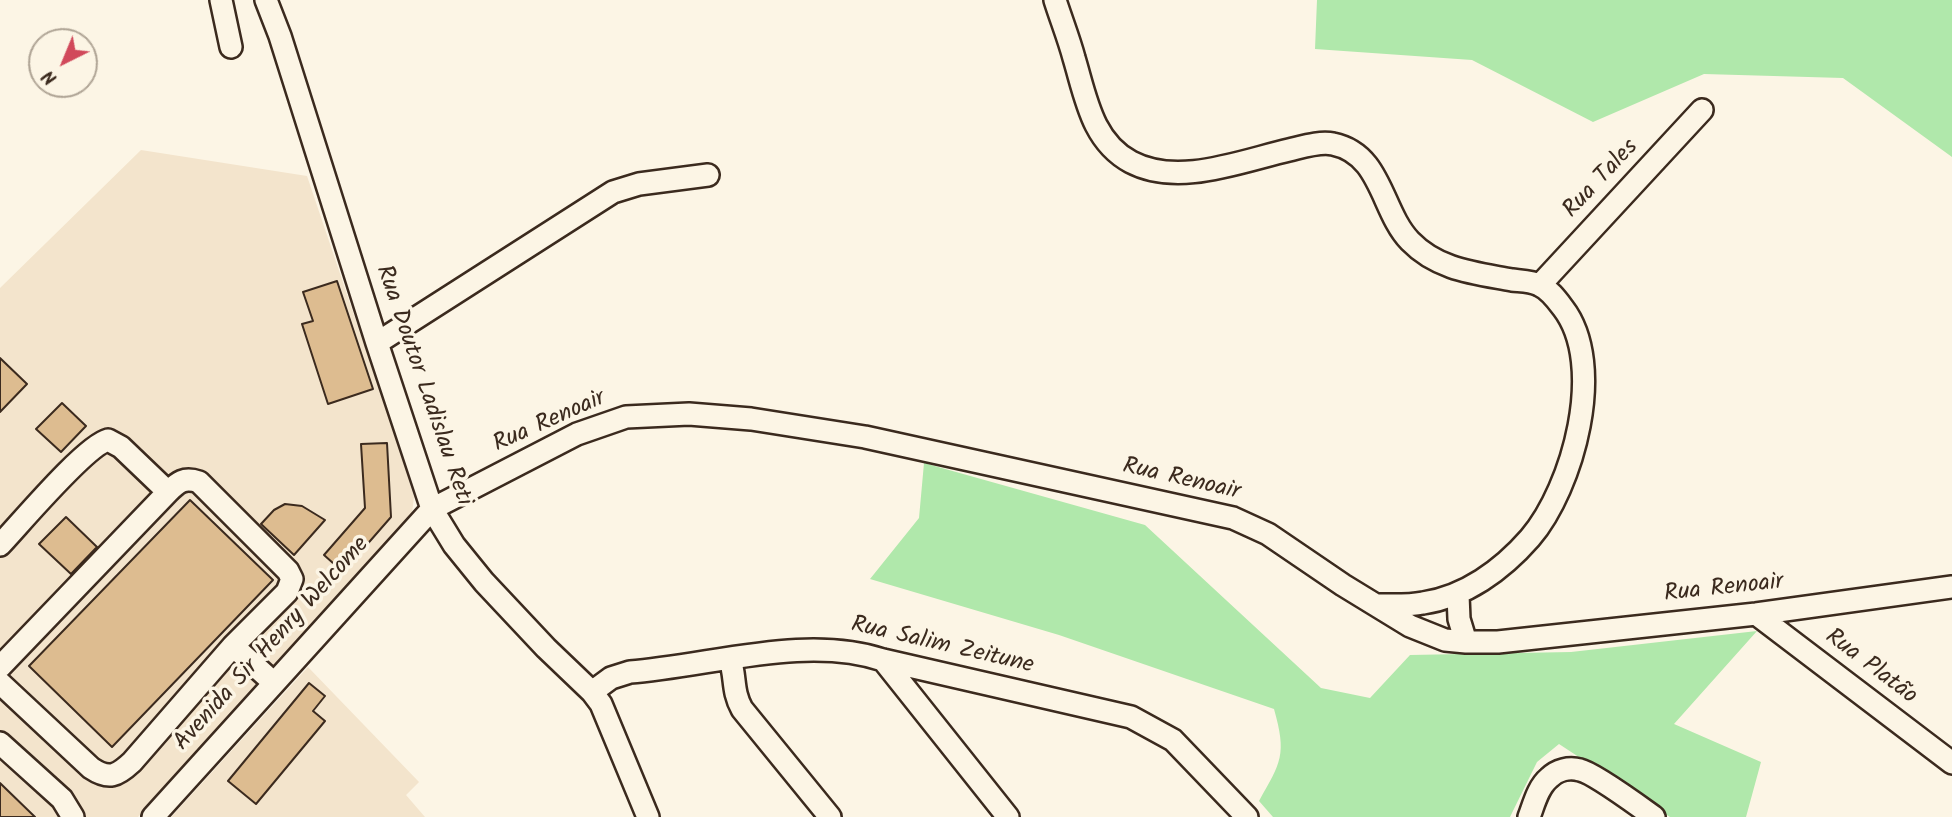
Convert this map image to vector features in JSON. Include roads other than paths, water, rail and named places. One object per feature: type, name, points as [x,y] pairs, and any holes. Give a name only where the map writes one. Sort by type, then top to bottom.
[{"type":"street","points":[[221,0],[231,47]]},
{"type":"street","name":"Rua Doutor Ladislau Reti","points":[[266,0],[280,36],[376,343],[432,509],[454,545],[476,573],[546,648],[592,692],[609,718],[648,817]]},
{"type":"street","points":[[1055,0],[1091,118],[1108,144],[1132,162],[1156,170],[1184,174],[1304,146],[1332,144],[1358,156],[1379,181],[1391,212],[1409,240],[1436,262],[1466,272],[1540,285],[1568,315],[1577,335],[1582,357],[1583,399],[1572,458],[1550,508],[1531,537],[1506,562],[1458,594],[1422,603],[1378,605]]},
{"type":"street","name":"Rua Tales","points":[[1540,285],[1702,110]]},
{"type":"street","points":[[376,343],[613,192],[639,184],[708,175]]},
{"type":"street","name":"Rua Renoair","points":[[432,509],[577,434],[626,417],[689,414],[751,419],[864,437],[1233,518],[1268,534],[1410,626],[1445,640],[1498,642],[1755,614],[1952,587]]},
{"type":"street","points":[[0,545],[80,459],[108,440],[121,447],[168,492]]},
{"type":"street","points":[[0,667],[177,482],[188,479],[199,482],[288,571],[292,579],[286,592],[233,646],[132,762],[113,775],[102,775],[91,768],[0,683]]},
{"type":"street","name":"Avenida Sir Henry Welcome","points":[[153,817],[432,509]]},
{"type":"street","points":[[1458,594],[1459,619],[1466,642]]},
{"type":"street","name":"Rua Platão","points":[[1755,614],[1952,763]]},
{"type":"street","points":[[233,646],[274,683]]},
{"type":"street","name":"Rua Salim Zeitune","points":[[592,692],[611,678],[630,672],[827,649],[863,653],[883,660],[1131,717],[1173,740],[1247,817]]},
{"type":"street","points":[[730,659],[735,696],[742,709],[830,817]]},
{"type":"street","points":[[883,660],[1008,817]]},
{"type":"street","points":[[0,743],[62,799],[73,817]]},
{"type":"street","points":[[1529,817],[1540,790],[1550,777],[1557,772],[1572,769],[1586,772],[1654,817]]}]
